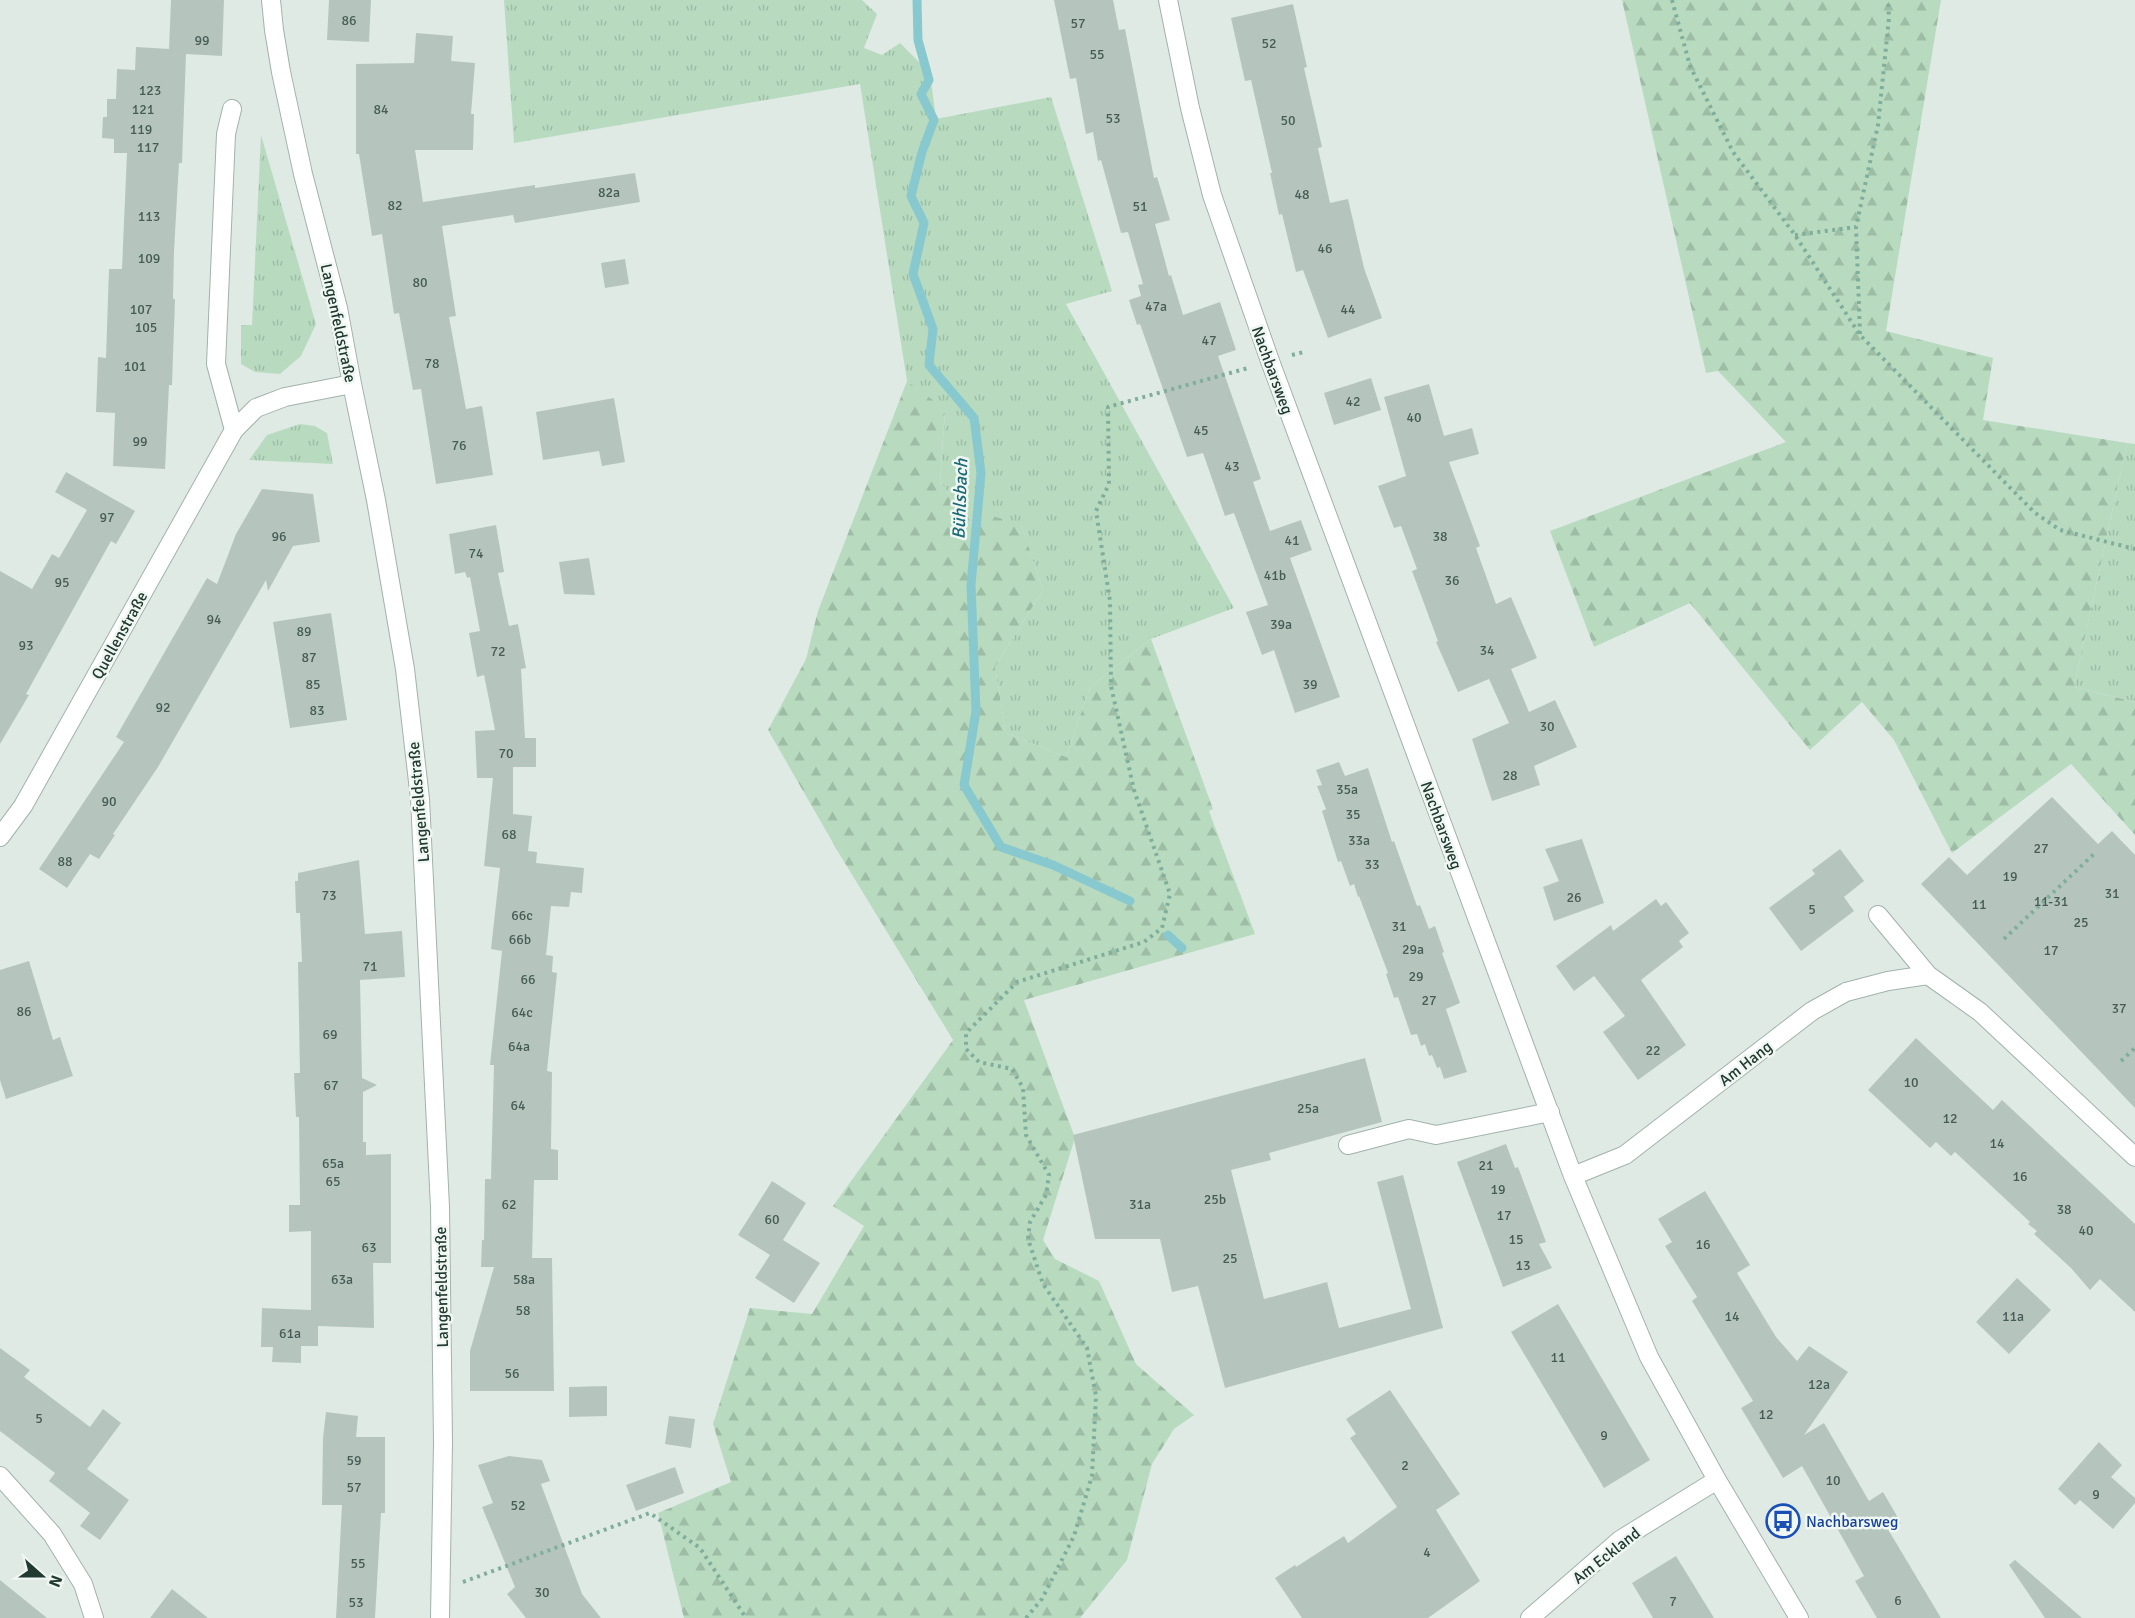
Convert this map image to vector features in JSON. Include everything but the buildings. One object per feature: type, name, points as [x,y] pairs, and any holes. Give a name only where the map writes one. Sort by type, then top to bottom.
[{"type":"street","name":"Langenfeldstraße","points":[[272,0],[281,72],[303,174],[338,308],[376,500],[405,669],[420,799],[440,1207],[443,1442],[440,1618]]},
{"type":"street","name":"Nachbarsweg","points":[[1168,0],[1190,108],[1212,195],[1270,362],[1573,1176],[1649,1357],[1717,1480],[1798,1618]]},
{"type":"street","points":[[232,109],[226,134],[216,364],[234,430]]},
{"type":"street","name":"Quellenstraße","points":[[0,837],[23,806],[234,430],[255,408],[285,397],[352,384]]},
{"type":"street","points":[[1878,915],[1928,975],[1980,1012],[2135,1157]]},
{"type":"street","name":"Am Hang","points":[[1573,1176],[1625,1155],[1812,1011],[1846,992],[1888,981],[1928,975]]},
{"type":"street","points":[[1348,1145],[1409,1130],[1436,1135],[1550,1112]]},
{"type":"street","points":[[0,1476],[52,1534],[83,1584],[94,1618]]},
{"type":"street","name":"Am Eckland","points":[[1530,1618],[1620,1540],[1717,1480]]},
{"type":"path","points":[[1672,0],[1690,66],[1733,152],[1795,235],[1860,335],[2034,512],[2060,531],[2135,549]]},
{"type":"path","points":[[1860,335],[1856,227],[1878,125],[1889,18],[1888,0]]},
{"type":"path","points":[[1795,235],[1856,227]]},
{"type":"path","points":[[1026,1618],[1041,1599],[1074,1536],[1092,1476],[1096,1396],[1087,1348],[1043,1284],[1028,1239],[1030,1222],[1046,1195],[1049,1175],[1026,1135],[1023,1088],[1012,1069],[979,1062],[966,1049],[966,1033],[1017,982],[1144,942],[1162,928],[1170,894],[1134,790],[1111,686],[1110,601],[1096,511],[1109,484],[1108,407],[1270,362]]},
{"type":"path","points":[[2004,939],[2096,852]]},
{"type":"path","points":[[2121,1061],[2135,1048]]},
{"type":"path","points":[[441,1591],[650,1513],[700,1548],[746,1618]]},
{"type":"green space","points":[[504,0],[862,0],[877,14],[864,48],[882,55],[900,43],[930,73],[936,119],[1051,97],[1112,291],[1066,304],[1234,608],[1151,639],[1090,687],[1066,757],[1006,733],[995,667],[1043,590],[1021,525],[957,506],[940,481],[945,410],[907,381],[860,84],[514,143]]},
{"type":"green space","points":[[1622,0],[1941,0],[1886,331],[1993,358],[1983,420],[2127,443],[2074,687],[2135,702],[2135,835],[2071,764],[1952,853],[1894,740],[1862,702],[1810,750],[1690,603],[1594,647],[1550,531],[1786,442],[1718,371],[1706,373]]},
{"type":"green space","points":[[261,135],[316,324],[301,356],[280,374],[255,372],[241,364],[241,325],[252,325]]},
{"type":"green space","points":[[907,381],[945,409],[940,481],[957,506],[1021,524],[1043,590],[995,667],[1006,733],[1066,757],[1090,687],[1151,639],[1213,809],[1209,811],[1255,934],[1024,1000],[1075,1138],[1043,1240],[1055,1259],[1099,1281],[1136,1364],[1194,1415],[1174,1429],[1152,1464],[1127,1560],[1080,1618],[684,1618],[658,1513],[731,1482],[713,1424],[750,1308],[812,1314],[864,1226],[833,1206],[953,1040],[840,855],[768,730],[806,659],[818,611]]},
{"type":"green space","points":[[300,424],[315,426],[327,433],[333,464],[249,460],[267,435]]},
{"type":"green space","points":[[2127,443],[2135,444],[2135,702],[2074,687]]},
{"type":"waterway","name":"Bühlsbach","points":[[917,0],[918,40],[929,80],[921,94],[934,120],[922,152],[911,196],[924,223],[913,274],[933,329],[929,365],[974,418],[981,473],[971,585],[976,711],[964,785],[1001,847],[1053,865],[1130,901]]},
{"type":"waterway","name":"Bühlsbach","points":[[1168,935],[1182,948]]},
{"type":"place","name":"Nachbarsweg","points":[[1783,1521]]}]
